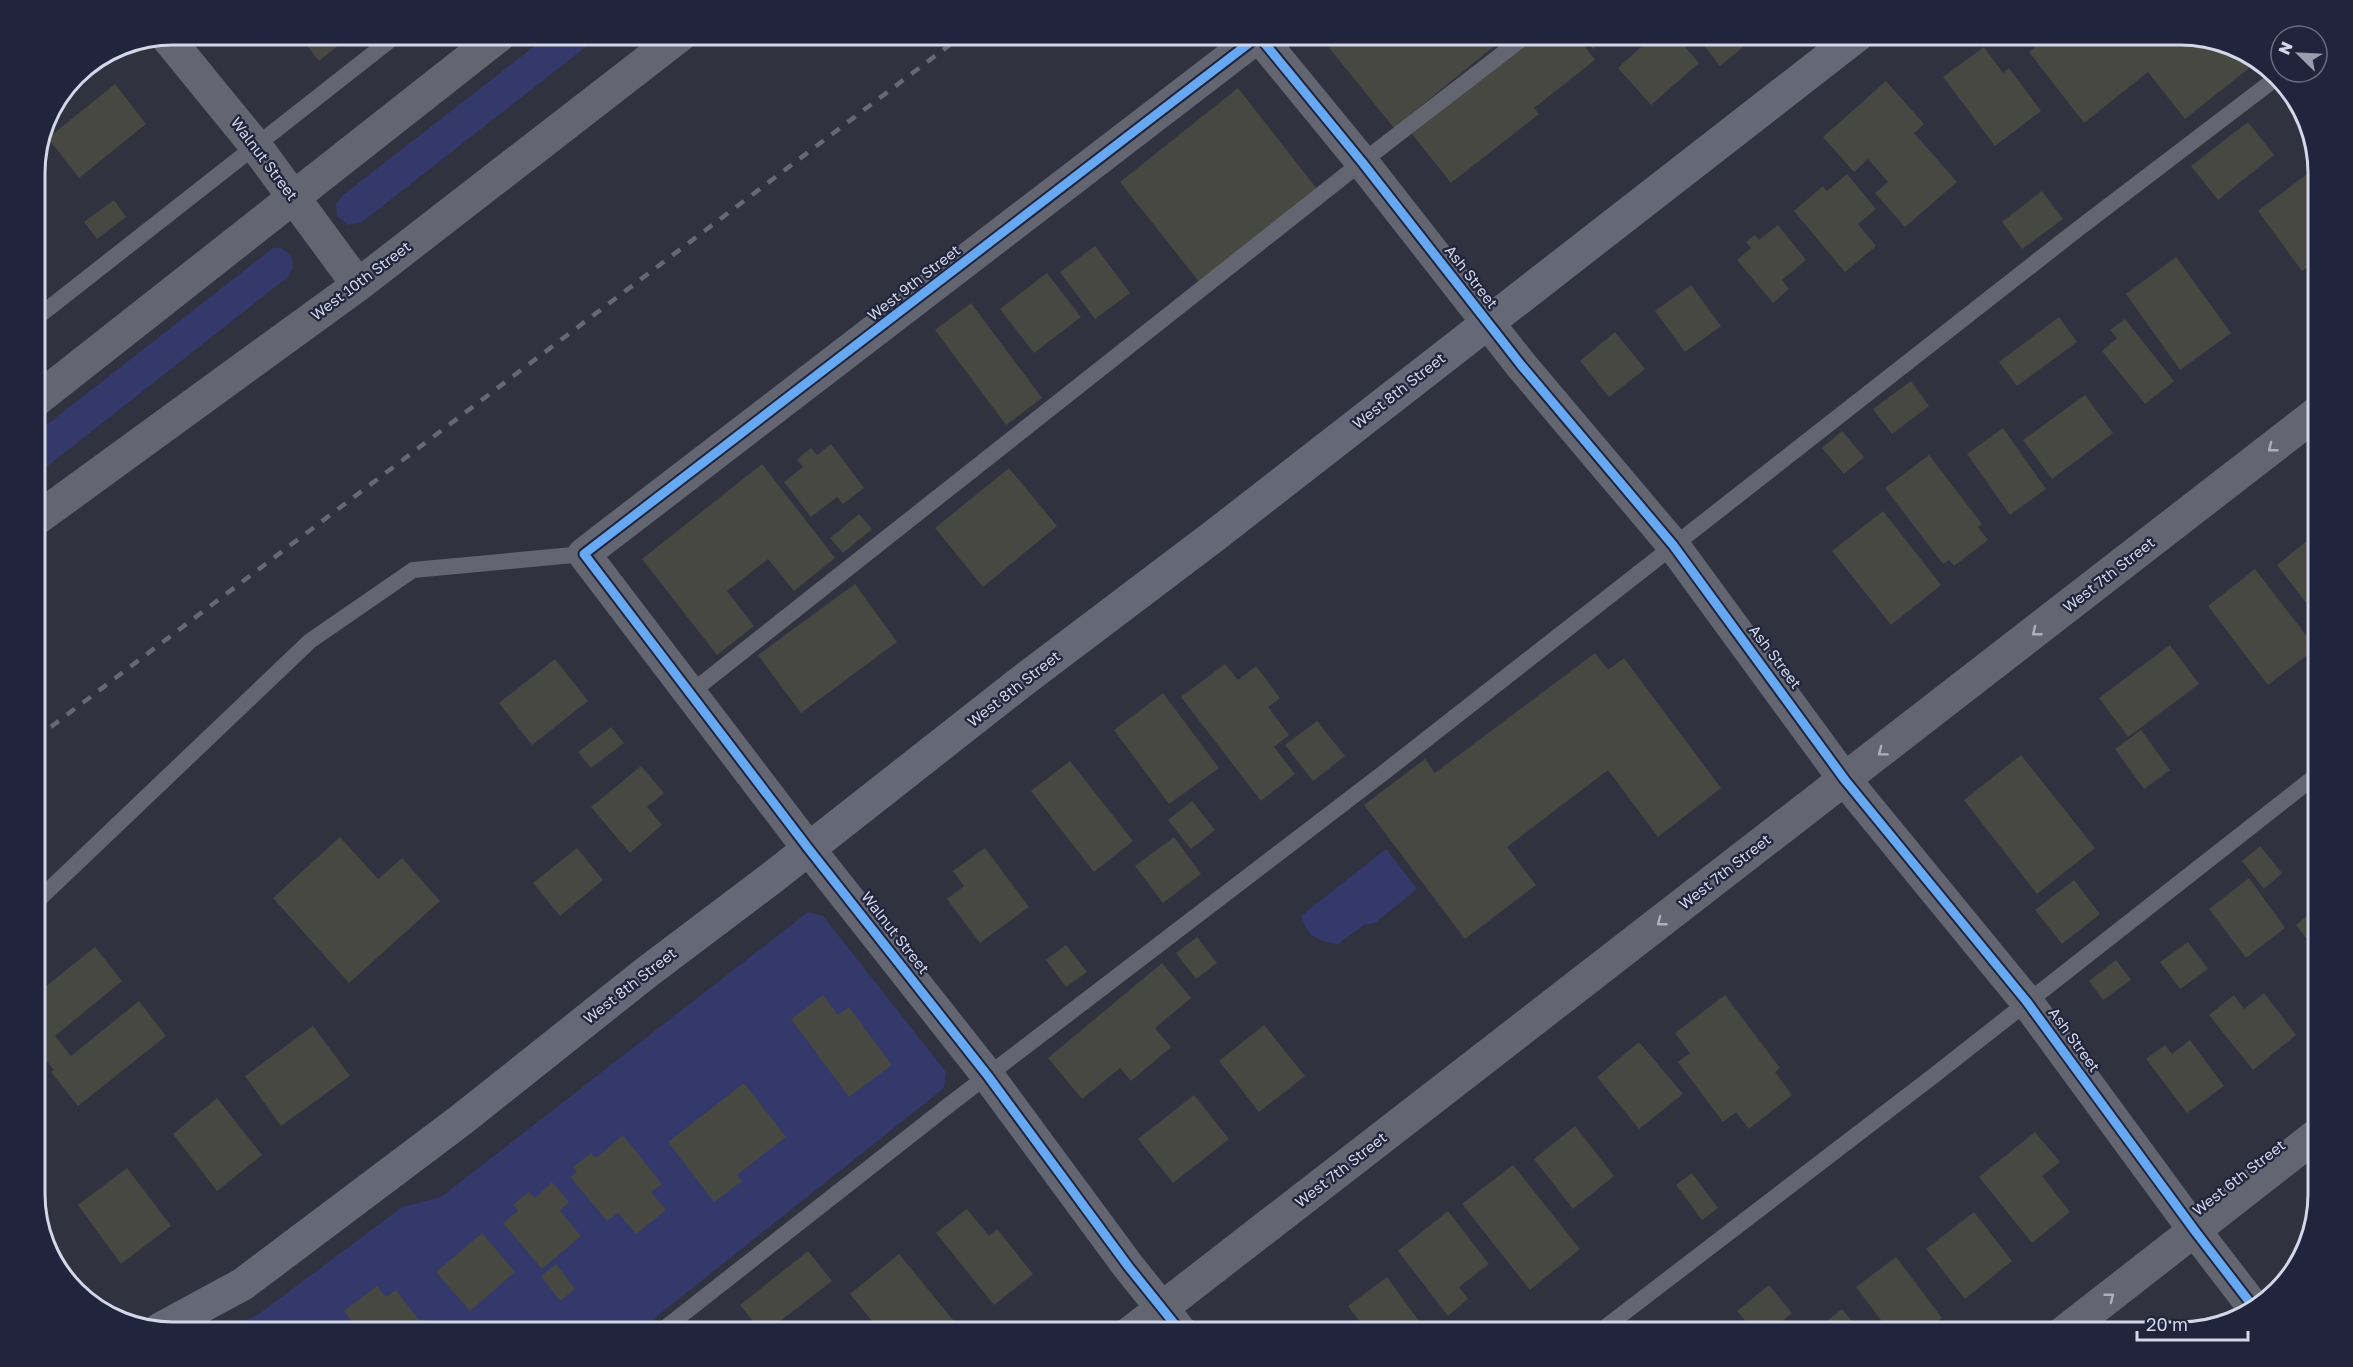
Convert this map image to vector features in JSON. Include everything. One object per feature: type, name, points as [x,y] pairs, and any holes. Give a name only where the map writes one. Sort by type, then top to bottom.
[{"type":"main road","name":"West 8th Street","points":[[173,1322],[243,1284],[461,1120],[631,984],[944,745],[1021,682],[1214,536],[1845,45]]},
{"type":"street","name":"Walnut Street","points":[[173,45],[255,145],[357,285]]},
{"type":"street","points":[[45,393],[487,45]]},
{"type":"street","name":"West 10th Street","points":[[45,513],[357,285],[668,45]]},
{"type":"street","name":"West 9th Street","points":[[584,554],[1246,45]]},
{"type":"street","name":"Ash Street","points":[[1267,45],[1487,322],[1673,545],[1845,780],[2027,1002],[2195,1231],[2250,1301]]},
{"type":"street","name":"West 7th Street","points":[[1171,1320],[1845,780],[2308,419]]},
{"type":"street","name":"Walnut Street","points":[[584,554],[808,848],[988,1076],[1128,1266],[1171,1320]]},
{"type":"street","name":"West 6th Street","points":[[2077,1322],[2308,1143]]},
{"type":"lane","points":[[45,311],[384,45]]},
{"type":"lane","points":[[689,694],[1513,45]]},
{"type":"lane","points":[[673,1322],[988,1076],[1372,782],[2078,229],[2269,84]]},
{"type":"lane","points":[[45,893],[310,641],[413,570],[584,554]]},
{"type":"lane","points":[[1612,1322],[2308,782]]},
{"type":"shaded area","points":[[536,45],[588,45],[362,222],[348,225],[337,216],[336,205],[343,195]]},
{"type":"shaded area","points":[[273,248],[282,248],[291,256],[293,267],[289,276],[45,468],[45,426]]},
{"type":"shaded area","points":[[1386,849],[1417,889],[1375,923],[1364,925],[1338,944],[1314,937],[1301,916]]},
{"type":"shaded area","points":[[808,912],[823,916],[946,1072],[944,1088],[650,1322],[243,1322],[259,1314],[402,1207],[441,1197]]},
{"type":"building","points":[[307,45],[339,45],[319,61]]},
{"type":"building","points":[[1327,45],[1496,45],[1394,128]]},
{"type":"building","points":[[1523,45],[1583,45],[1595,60],[1534,108],[1539,114],[1451,183],[1412,134]]},
{"type":"building","points":[[1643,45],[1683,45],[1699,63],[1651,105],[1618,68]]},
{"type":"building","points":[[1704,45],[1746,45],[1720,66]]},
{"type":"building","points":[[2037,45],[2197,46],[2229,55],[2251,67],[2185,119],[2148,72],[2084,123],[2029,52]]},
{"type":"building","points":[[1984,47],[2003,73],[2009,68],[2041,111],[1995,146],[1943,77]]},
{"type":"building","points":[[1886,81],[1924,124],[1914,133],[1957,182],[1905,227],[1875,193],[1888,182],[1868,159],[1854,172],[1823,137]]},
{"type":"building","points":[[115,84],[146,124],[79,178],[49,140],[51,136]]},
{"type":"building","points":[[1238,88],[1317,189],[1200,283],[1120,182]]},
{"type":"building","points":[[2248,122],[2274,155],[2218,200],[2191,166]]},
{"type":"building","points":[[1847,174],[1876,209],[1858,224],[1876,246],[1845,272],[1794,211],[1823,186],[1827,191]]},
{"type":"building","points":[[2308,174],[2308,266],[2302,271],[2258,211]]},
{"type":"building","points":[[2042,191],[2063,219],[2022,249],[2002,222]]},
{"type":"building","points":[[114,200],[126,217],[97,239],[84,222]]},
{"type":"building","points":[[1778,225],[1806,260],[1782,280],[1789,289],[1773,303],[1737,260],[1751,248],[1746,242],[1755,235],[1759,240]]},
{"type":"building","points":[[1095,246],[1130,293],[1095,319],[1060,272]]},
{"type":"building","points":[[2176,257],[2231,333],[2180,370],[2126,294]]},
{"type":"building","points":[[1047,273],[1081,317],[1034,353],[1000,309]]},
{"type":"building","points":[[1691,285],[1721,326],[1685,352],[1655,311]]},
{"type":"building","points":[[971,303],[1042,398],[1006,425],[935,330]]},
{"type":"building","points":[[2059,317],[2077,342],[2017,386],[1999,362]]},
{"type":"building","points":[[2125,319],[2174,381],[2145,404],[2102,351],[2117,338],[2110,330]]},
{"type":"building","points":[[1615,332],[1645,369],[1609,397],[1580,361]]},
{"type":"building","points":[[1911,381],[1929,406],[1892,434],[1873,409]]},
{"type":"building","points":[[2085,395],[2113,433],[2052,479],[2023,440]]},
{"type":"building","points":[[2003,428],[2046,489],[2010,515],[1967,454]]},
{"type":"building","points":[[1842,431],[1864,457],[1844,474],[1822,448]]},
{"type":"building","points":[[831,444],[864,488],[843,504],[837,497],[811,517],[784,482],[803,467],[797,460],[803,454],[811,448],[817,455]]},
{"type":"building","points":[[1929,455],[1982,524],[1978,527],[1988,540],[1954,566],[1949,560],[1943,564],[1885,488]]},
{"type":"building","points":[[762,464],[835,558],[794,591],[768,559],[727,591],[754,626],[717,655],[642,559]]},
{"type":"building","points":[[1009,468],[1057,526],[983,587],[935,528]]},
{"type":"building","points":[[1883,511],[1941,585],[1891,625],[1832,551]]},
{"type":"building","points":[[859,514],[872,529],[843,553],[830,538]]},
{"type":"building","points":[[2308,540],[2308,605],[2277,565]]},
{"type":"building","points":[[2255,569],[2308,638],[2308,654],[2268,685],[2208,606]]},
{"type":"building","points":[[855,584],[897,642],[801,713],[758,655]]},
{"type":"building","points":[[2170,645],[2199,684],[2128,737],[2099,698]]},
{"type":"building","points":[[1595,653],[1608,670],[1624,658],[1721,788],[1658,837],[1608,770],[1507,847],[1536,885],[1465,939],[1364,805],[1425,759],[1435,773]]},
{"type":"building","points":[[555,659],[588,701],[532,745],[499,703]]},
{"type":"building","points":[[1225,664],[1238,680],[1256,666],[1280,698],[1268,707],[1289,735],[1274,747],[1295,774],[1261,801],[1181,697]]},
{"type":"building","points":[[1163,693],[1219,768],[1169,804],[1114,730]]},
{"type":"building","points":[[1317,721],[1345,756],[1313,781],[1285,745]]},
{"type":"building","points":[[611,727],[624,743],[591,768],[578,752]]},
{"type":"building","points":[[2141,730],[2170,770],[2144,789],[2115,749]]},
{"type":"building","points":[[2021,755],[2095,848],[2037,894],[1964,800]]},
{"type":"building","points":[[1070,761],[1133,841],[1094,872],[1031,791]]},
{"type":"building","points":[[641,766],[664,793],[647,807],[662,825],[630,853],[591,807]]},
{"type":"building","points":[[1192,801],[1215,830],[1191,849],[1168,820]]},
{"type":"building","points":[[340,837],[378,879],[402,858],[440,901],[349,983],[273,898]]},
{"type":"building","points":[[1174,837],[1201,874],[1163,903],[1135,866]]},
{"type":"building","points":[[2260,846],[2282,873],[2264,889],[2242,861]]},
{"type":"building","points":[[577,848],[603,880],[560,916],[533,883]]},
{"type":"building","points":[[985,848],[1029,907],[980,943],[947,899],[964,886],[953,871]]},
{"type":"building","points":[[2249,878],[2285,928],[2246,958],[2209,909]]},
{"type":"building","points":[[2074,880],[2100,914],[2062,944],[2035,910]]},
{"type":"building","points":[[2308,915],[2308,940],[2296,925]]},
{"type":"building","points":[[1197,937],[1217,963],[1196,979],[1176,953]]},
{"type":"building","points":[[2188,942],[2208,969],[2180,989],[2160,962]]},
{"type":"building","points":[[1066,945],[1087,972],[1066,987],[1046,960]]},
{"type":"building","points":[[95,947],[122,981],[55,1036],[71,1056],[139,1001],[166,1036],[78,1106],[51,1072],[54,1070],[45,1059],[45,987]]},
{"type":"building","points":[[2116,960],[2131,980],[2103,1000],[2089,981]]},
{"type":"building","points":[[1162,963],[1191,998],[1155,1028],[1171,1047],[1131,1081],[1120,1068],[1082,1099],[1048,1058]]},
{"type":"building","points":[[2264,993],[2296,1035],[2253,1070],[2209,1015],[2234,995],[2244,1009]]},
{"type":"building","points":[[823,995],[838,1015],[849,1007],[892,1065],[849,1097],[791,1019]]},
{"type":"building","points":[[1725,995],[1780,1068],[1775,1072],[1792,1095],[1749,1129],[1736,1112],[1723,1122],[1678,1062],[1690,1053],[1675,1033]]},
{"type":"building","points":[[1264,1025],[1305,1076],[1259,1112],[1219,1061]]},
{"type":"building","points":[[313,1026],[350,1076],[281,1126],[245,1076]]},
{"type":"building","points":[[2190,1040],[2224,1086],[2187,1113],[2146,1059],[2165,1045],[2172,1054]]},
{"type":"building","points":[[1639,1042],[1683,1094],[1639,1129],[1597,1077]]},
{"type":"building","points":[[744,1083],[786,1137],[737,1175],[742,1181],[714,1202],[668,1142]]},
{"type":"building","points":[[1194,1095],[1229,1139],[1173,1183],[1138,1139]]},
{"type":"building","points":[[217,1098],[262,1155],[217,1191],[173,1134]]},
{"type":"building","points":[[1575,1126],[1614,1176],[1573,1209],[1534,1159]]},
{"type":"building","points":[[2035,1132],[2060,1162],[2042,1176],[2070,1212],[2032,1243],[1979,1177]]},
{"type":"building","points":[[623,1135],[662,1184],[651,1192],[666,1210],[636,1234],[618,1213],[607,1221],[570,1177],[577,1172],[573,1167],[591,1153],[596,1158]]},
{"type":"building","points":[[1513,1165],[1580,1249],[1530,1290],[1462,1204]]},
{"type":"building","points":[[127,1168],[171,1226],[121,1264],[78,1205]]},
{"type":"building","points":[[1692,1173],[1718,1208],[1702,1220],[1676,1185]]},
{"type":"building","points":[[552,1182],[569,1202],[560,1211],[581,1236],[542,1269],[503,1223],[518,1211],[513,1205],[521,1198],[529,1192],[535,1198]]},
{"type":"building","points":[[967,1209],[989,1236],[997,1229],[1033,1274],[994,1305],[936,1233]]},
{"type":"building","points":[[1448,1211],[1489,1264],[1459,1287],[1468,1299],[1448,1316],[1398,1251]]},
{"type":"building","points":[[1974,1212],[2012,1261],[1965,1299],[1926,1249]]},
{"type":"building","points":[[482,1233],[515,1272],[470,1311],[436,1272]]},
{"type":"building","points":[[808,1251],[832,1281],[779,1322],[754,1322],[740,1305]]},
{"type":"building","points":[[899,1254],[955,1322],[873,1322],[850,1294]]},
{"type":"building","points":[[1896,1257],[1942,1318],[1937,1322],[1882,1322],[1856,1287]]},
{"type":"building","points":[[556,1264],[575,1289],[560,1301],[541,1276]]},
{"type":"building","points":[[1387,1277],[1420,1322],[1360,1322],[1348,1306]]},
{"type":"building","points":[[1769,1285],[1792,1313],[1781,1322],[1746,1322],[1737,1311]]},
{"type":"building","points":[[377,1286],[386,1297],[396,1290],[418,1319],[429,1322],[352,1322],[344,1311]]},
{"type":"building","points":[[1842,1309],[1853,1322],[1826,1322]]},
{"type":"railway","points":[[45,731],[950,45]]},
{"type":"cycle path","points":[[1173,1322],[1128,1266],[988,1076],[808,848],[584,554],[1247,45]]},
{"type":"cycle path","points":[[1266,45],[1362,162],[1521,365],[1673,545],[1845,780],[2027,1002],[2249,1302]]}]
